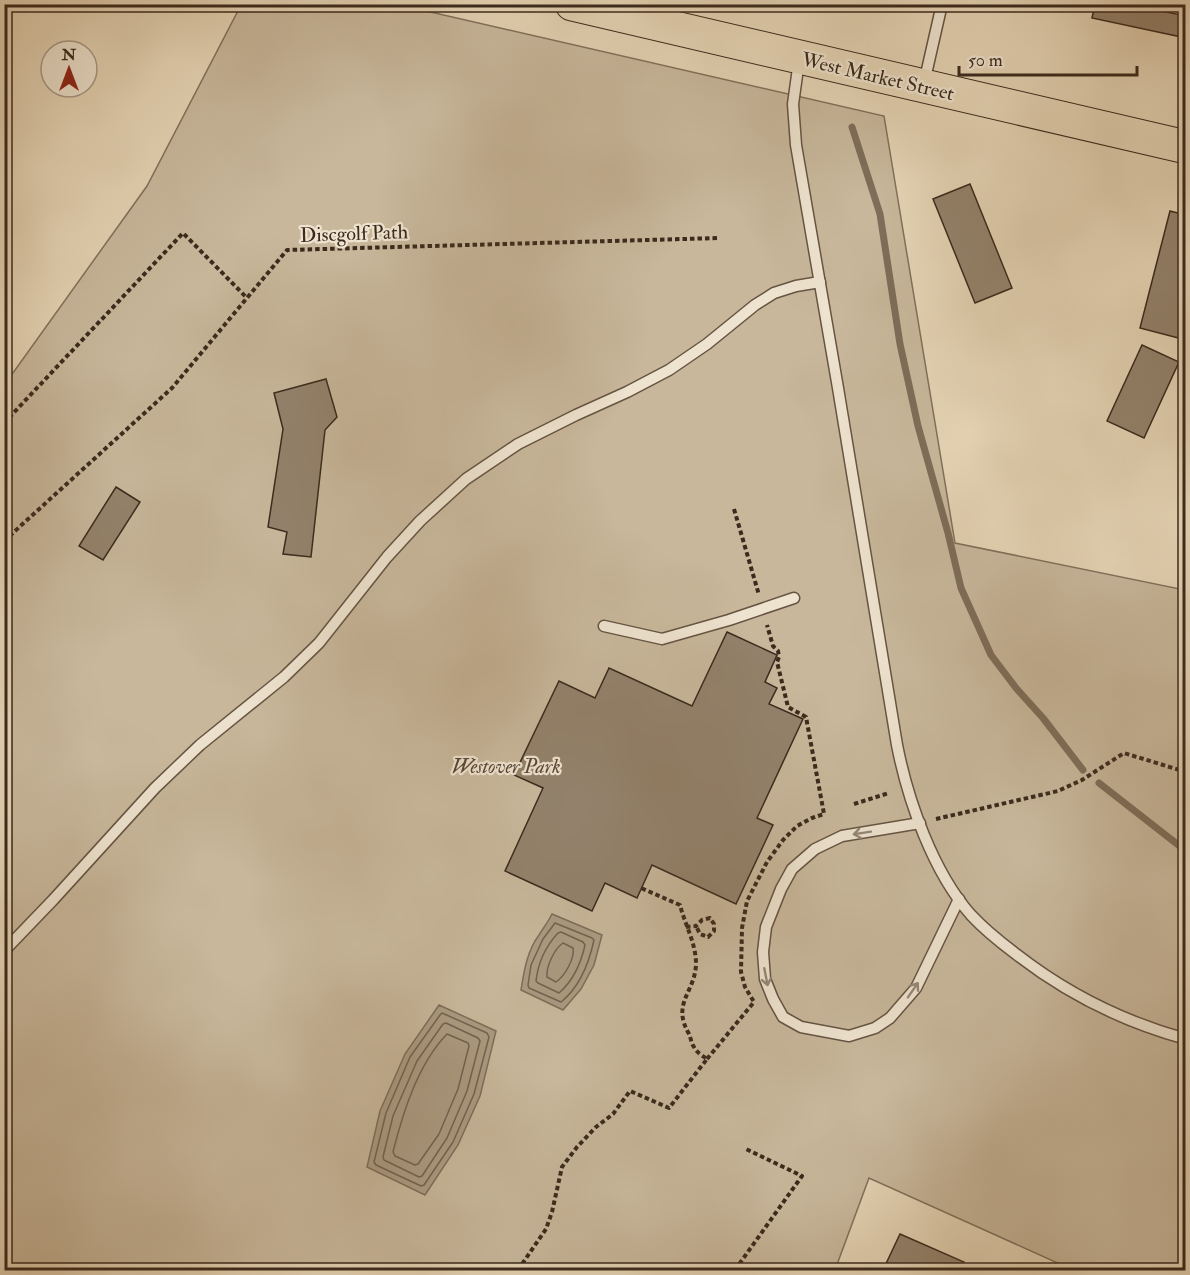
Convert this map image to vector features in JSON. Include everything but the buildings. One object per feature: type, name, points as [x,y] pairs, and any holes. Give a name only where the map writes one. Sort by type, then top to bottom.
[{"type":"main road","name":"West Market Street","points":[[572,4],[667,15],[800,58],[1185,147]]},
{"type":"lane","points":[[923,86],[942,4]]},
{"type":"lane","points":[[800,58],[793,104],[796,145],[897,745],[905,781],[920,823],[940,867],[959,899],[970,914],[993,936],[1062,986],[1129,1020],[1185,1039]]},
{"type":"lane","points":[[4,951],[155,788],[200,745],[276,684],[312,650],[413,528],[466,479],[518,444],[669,370],[774,293],[820,282]]},
{"type":"lane","points":[[604,626],[662,639],[794,598]]},
{"type":"lane","points":[[920,823],[842,836],[815,849],[792,869],[781,889],[766,927],[763,952],[765,979],[783,1017],[801,1027],[849,1036],[874,1028],[890,1018],[915,988],[959,899]]},
{"type":"path","points":[[4,21],[14,4]]},
{"type":"path","points":[[4,423],[183,233],[247,298]]},
{"type":"path","name":"Discgolf Path","points":[[4,541],[172,388],[287,250],[720,238]]},
{"type":"path","points":[[518,1270],[546,1229],[562,1167],[578,1147],[596,1127],[613,1114],[630,1092],[669,1108],[754,1002],[745,987],[741,972],[742,928],[747,902],[767,862],[783,840],[796,826],[824,814],[806,717],[788,707],[777,662],[778,651],[773,646],[734,509]]},
{"type":"path","points":[[920,823],[1058,791],[1082,780],[1124,753],[1185,772]]},
{"type":"path","points":[[854,804],[889,793]]},
{"type":"path","points":[[641,888],[680,905],[696,953],[695,975],[683,1006],[682,1016],[684,1027],[694,1048],[707,1059]]},
{"type":"path","points":[[686,927],[696,926],[702,920],[710,918],[714,924],[714,931],[708,937],[700,934],[696,926]]},
{"type":"path","points":[[735,1270],[802,1176],[746,1149]]},
{"type":"green space","name":"Westover Park","points":[[241,5],[400,5],[884,116],[955,543],[1185,590],[1185,1270],[1073,1270],[869,1178],[835,1270],[5,1270],[5,384],[147,186]]},
{"type":"water","points":[[552,914],[602,935],[594,965],[581,989],[563,1010],[521,990],[529,954]]},
{"type":"water","points":[[439,1005],[496,1031],[480,1096],[458,1145],[425,1195],[367,1167],[380,1111],[405,1054]]},
{"type":"waterway","points":[[852,127],[880,214],[900,344],[918,426],[961,588],[991,655],[1083,770]]},
{"type":"waterway","points":[[1099,783],[1186,851]]}]
